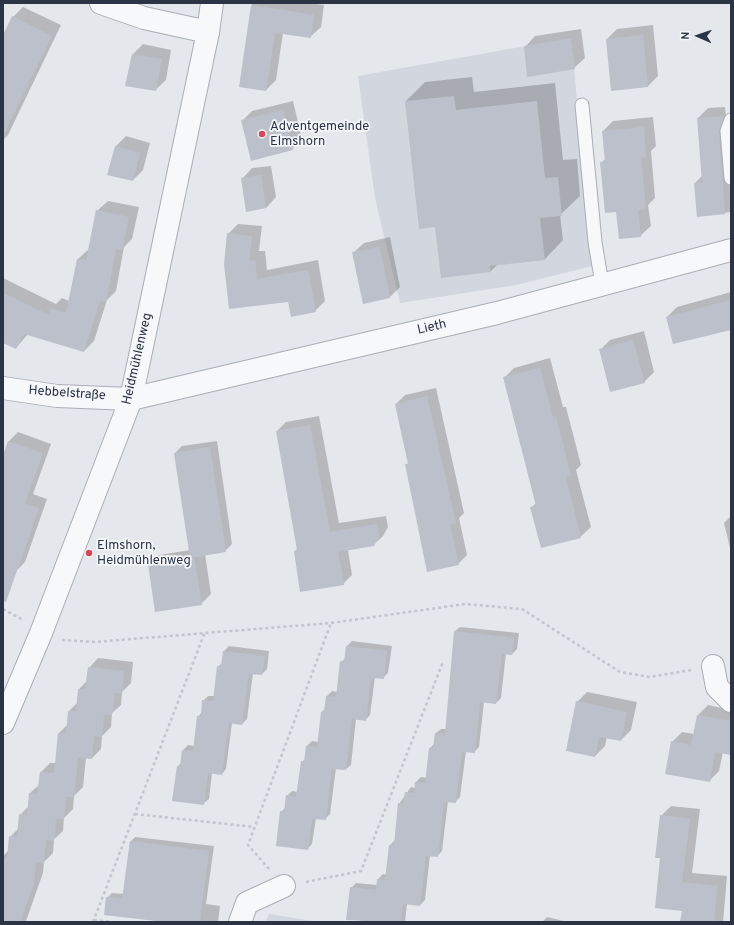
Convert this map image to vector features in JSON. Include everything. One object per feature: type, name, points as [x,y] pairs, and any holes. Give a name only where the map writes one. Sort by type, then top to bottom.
[{"type":"street","points":[[101,3],[144,18],[208,32]]},
{"type":"street","name":"Heidmühlenweg","points":[[3,723],[41,633],[131,399],[208,32],[212,3]]},
{"type":"street","name":"Lieth","points":[[131,399],[497,312],[731,250]]},
{"type":"street","name":"Hebbelstraße","points":[[3,388],[57,396],[131,399]]},
{"type":"street","points":[[713,666],[718,687],[731,701]]},
{"type":"street","points":[[240,922],[247,903],[284,886]]},
{"type":"lane","points":[[582,105],[597,255],[602,284]]},
{"type":"lane","points":[[731,120],[727,131],[731,178]]},
{"type":"path","points":[[65,640],[94,642],[331,623],[465,604],[522,608],[620,672],[650,678],[713,666]]},
{"type":"path","points":[[3,609],[18,616]]},
{"type":"path","points":[[331,623],[248,845],[284,886],[361,871],[443,662]]},
{"type":"path","points":[[113,922],[94,921],[205,632]]},
{"type":"path","points":[[135,814],[254,827]]},
{"type":"shaded area","points":[[571,38],[593,266],[516,285],[400,303],[375,198],[358,76]]},
{"type":"shaded area","points":[[269,914],[319,922],[266,922]]},
{"type":"building","points":[[251,5],[314,15],[311,38],[275,33],[266,91],[239,87]]},
{"type":"building","points":[[12,16],[52,36],[3,136],[3,35]]},
{"type":"building","points":[[643,35],[648,87],[611,91],[606,39]]},
{"type":"building","points":[[571,38],[575,69],[527,77],[524,46]]},
{"type":"building","points":[[132,54],[162,59],[156,91],[125,86]]},
{"type":"building","points":[[454,96],[456,110],[537,101],[545,178],[558,177],[562,216],[540,218],[545,260],[490,266],[491,272],[441,278],[435,227],[419,229],[405,101]]},
{"type":"building","points":[[283,110],[293,150],[251,161],[241,120]]},
{"type":"building","points":[[724,116],[719,132],[725,214],[697,217],[694,183],[702,182],[697,118]]},
{"type":"building","points":[[644,127],[646,157],[641,158],[646,209],[638,210],[641,237],[619,239],[616,212],[605,213],[600,162],[605,162],[602,131]]},
{"type":"building","points":[[115,146],[140,153],[133,181],[107,175]]},
{"type":"building","points":[[261,175],[266,208],[246,212],[241,178]]},
{"type":"building","points":[[96,210],[129,217],[122,250],[116,249],[106,302],[100,301],[84,352],[24,334],[16,349],[3,343],[3,293],[49,315],[51,308],[66,313],[77,259],[86,260]]},
{"type":"building","points":[[227,233],[252,236],[249,261],[255,260],[257,279],[308,270],[316,312],[291,317],[288,302],[229,309],[224,264]]},
{"type":"building","points":[[380,247],[390,298],[363,304],[352,252]]},
{"type":"building","points":[[731,300],[731,330],[673,344],[666,317]]},
{"type":"building","points":[[633,340],[645,383],[610,392],[599,349]]},
{"type":"building","points":[[540,368],[553,417],[556,416],[571,476],[566,477],[581,538],[541,548],[530,507],[536,506],[503,377]]},
{"type":"building","points":[[427,396],[456,523],[450,525],[459,565],[427,572],[405,464],[408,464],[395,404]]},
{"type":"building","points":[[310,425],[330,532],[377,524],[379,537],[374,546],[338,552],[344,585],[300,592],[294,551],[297,550],[276,431]]},
{"type":"building","points":[[8,441],[43,453],[25,503],[39,508],[6,602],[3,601],[3,455]]},
{"type":"building","points":[[210,447],[226,552],[190,558],[174,453]]},
{"type":"building","points":[[194,557],[202,605],[155,612],[148,564]]},
{"type":"building","points":[[454,631],[514,638],[512,655],[502,654],[496,704],[480,702],[475,753],[462,752],[456,803],[444,802],[438,857],[426,856],[420,906],[403,904],[401,922],[346,920],[350,887],[376,890],[377,879],[385,880],[389,845],[394,845],[398,803],[403,804],[405,792],[414,793],[415,782],[425,783],[429,748],[433,748],[435,733],[445,734]]},
{"type":"building","points":[[346,646],[387,651],[384,679],[371,678],[366,721],[352,719],[346,770],[332,769],[326,820],[312,819],[308,850],[276,846],[280,811],[284,812],[286,795],[296,797],[301,761],[304,762],[306,746],[317,747],[321,712],[324,712],[326,696],[336,697],[340,661],[344,662]]},
{"type":"building","points":[[223,651],[265,656],[262,675],[249,674],[242,725],[229,723],[222,775],[208,773],[204,805],[172,801],[177,766],[180,766],[182,750],[193,751],[197,716],[201,717],[202,700],[213,701],[217,666],[221,667]]},
{"type":"building","points":[[88,667],[124,671],[122,693],[115,693],[112,715],[104,714],[102,737],[94,736],[92,759],[78,758],[74,797],[66,797],[64,819],[56,818],[54,841],[46,840],[44,863],[36,862],[34,883],[20,922],[3,922],[3,859],[7,859],[9,836],[17,837],[19,814],[27,815],[29,793],[37,794],[40,772],[54,773],[58,733],[66,733],[68,711],[76,711],[78,689],[85,689]]},
{"type":"building","points":[[576,701],[627,712],[621,741],[599,737],[595,757],[566,751]]},
{"type":"building","points":[[697,715],[731,721],[731,755],[715,752],[710,782],[665,774],[671,741],[691,745]]},
{"type":"building","points":[[660,815],[690,819],[682,882],[717,886],[714,922],[680,922],[682,911],[655,908],[660,858],[655,858]]},
{"type":"building","points":[[130,841],[209,851],[200,922],[164,922],[104,915],[106,897],[122,899]]},
{"type":"place","name":"Adventgemeinde Elmshorn","points":[[262,134]]},
{"type":"place","name":"Elmshorn, Heidmühlenweg","points":[[89,553]]}]
